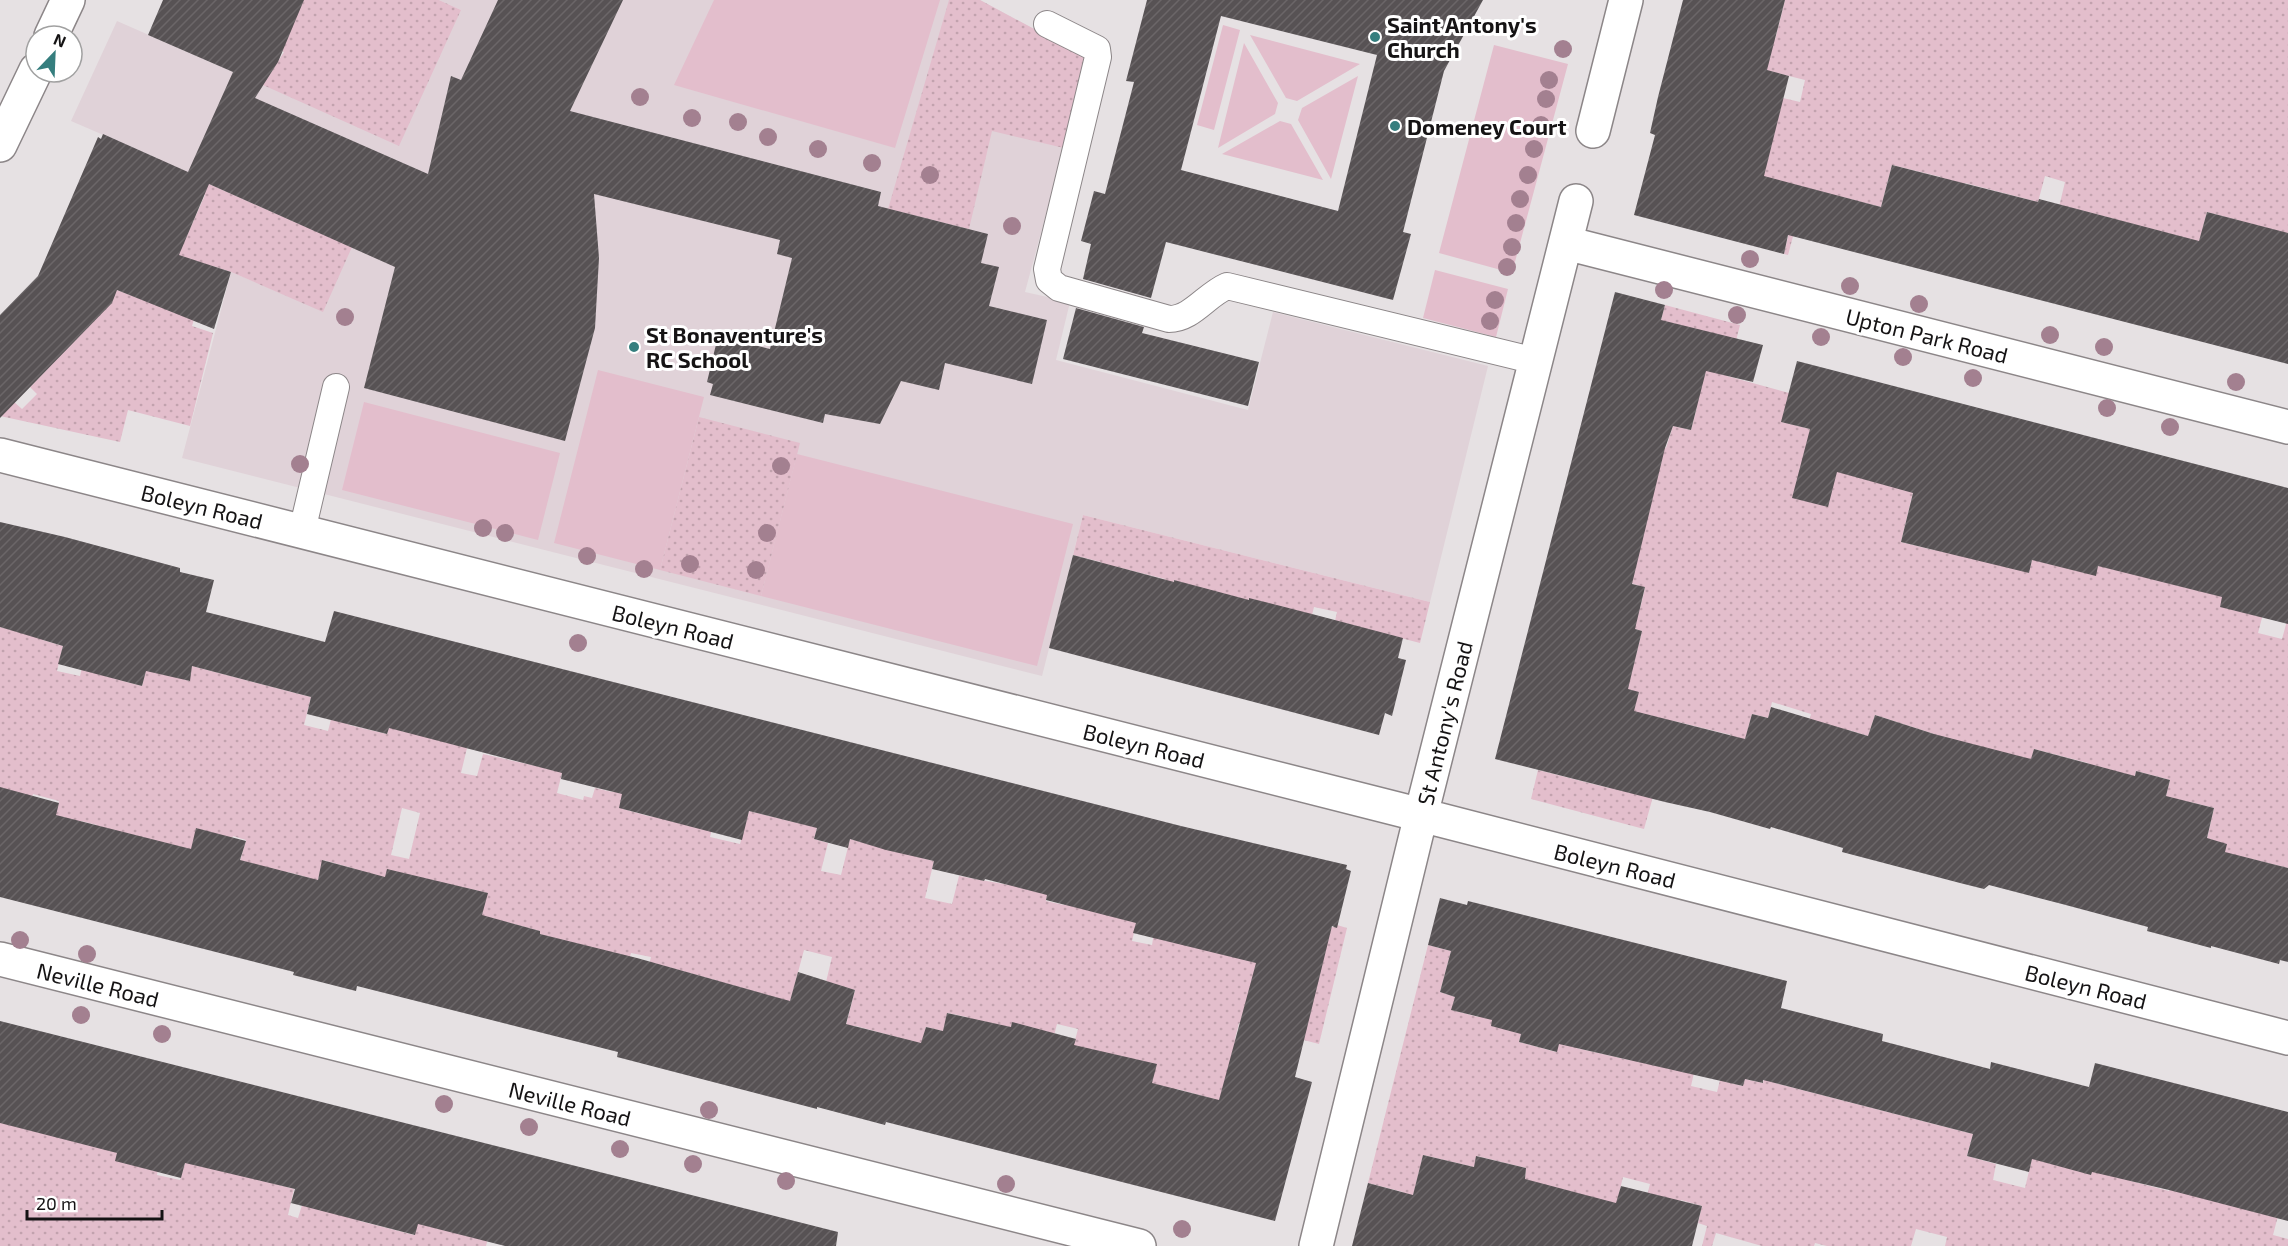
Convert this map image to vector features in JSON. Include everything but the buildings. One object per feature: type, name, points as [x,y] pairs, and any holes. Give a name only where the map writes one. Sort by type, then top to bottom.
[{"type":"street","points":[[57,24],[68,0]]},
{"type":"street","points":[[1593,131],[1626,0]]},
{"type":"street","points":[[0,145],[29,84]]},
{"type":"street","name":"St Antony's Road","points":[[1316,1246],[1421,815],[1576,201]]},
{"type":"street","name":"Upton Park Road","points":[[1566,243],[2288,427]]},
{"type":"street","name":"Boleyn Road","points":[[0,455],[1421,815],[2288,1038]]},
{"type":"street","name":"Neville Road","points":[[0,958],[1139,1246]]},
{"type":"lane","points":[[1047,24],[1097,50],[1098,57],[1047,269],[1049,280],[1059,288],[1169,319],[1178,319],[1217,290],[1227,286],[1536,361]]},
{"type":"lane","points":[[302,531],[336,387]]},
{"type":"shaded area","points":[[229,0],[439,0],[461,10],[399,146],[263,85],[284,52],[268,45]]},
{"type":"shaded area","name":"St Bonaventure's RC School","points":[[439,0],[980,0],[1088,58],[1025,292],[1070,302],[1056,360],[1248,410],[1273,312],[1488,366],[1430,602],[1083,515],[1042,676],[182,458],[231,272],[323,311],[211,185],[159,159],[71,121],[117,21],[263,85],[461,10]]},
{"type":"shaded area","points":[[714,0],[940,0],[895,148],[674,85]]},
{"type":"shaded area","points":[[949,0],[980,0],[1088,58],[1064,148],[992,131],[969,229],[888,209]]},
{"type":"shaded area","points":[[1785,0],[2288,0],[2288,264],[2233,249],[2241,221],[2207,212],[2188,284],[2189,239],[2080,210],[2059,207],[2065,182],[2045,176],[2038,202],[1965,183],[1954,225],[1941,177],[1892,165],[1881,207],[1806,188],[1788,255],[1784,254],[1790,228],[1698,183],[1783,98],[1800,102],[1805,80],[1738,63],[1737,30],[1775,40]]},
{"type":"shaded area","points":[[1223,25],[1240,30],[1214,130],[1197,125]]},
{"type":"shaded area","points":[[1250,35],[1360,64],[1297,101],[1286,98]]},
{"type":"shaded area","points":[[1244,43],[1278,103],[1275,114],[1218,148]]},
{"type":"shaded area","points":[[1494,45],[1568,64],[1512,273],[1439,253]]},
{"type":"shaded area","points":[[1358,76],[1331,179],[1298,120],[1302,108]]},
{"type":"shaded area","points":[[1280,121],[1291,124],[1323,180],[1222,154]]},
{"type":"shaded area","points":[[159,159],[211,185],[352,247],[323,312],[213,266],[203,301],[200,300],[192,326],[213,333],[190,426],[128,410],[120,442],[0,416],[0,413],[13,401],[22,409],[37,394],[30,387],[92,323],[117,290],[151,303],[132,218],[185,240],[205,195],[153,174]]},
{"type":"shaded area","points":[[1435,270],[1508,289],[1496,337],[1423,318]]},
{"type":"shaded area","points":[[1665,305],[1740,325],[1727,376],[1789,393],[1782,422],[1810,429],[1850,419],[1913,492],[1901,542],[1933,550],[1940,524],[2029,572],[2035,548],[2098,565],[2282,542],[2258,633],[2282,639],[2288,617],[2288,868],[2243,857],[2234,893],[2207,839],[2214,808],[2190,802],[2135,920],[2170,780],[2136,771],[2124,817],[2088,763],[2034,749],[2012,836],[1934,734],[1875,715],[1868,736],[1849,730],[1794,780],[1811,714],[1772,702],[1768,718],[1752,714],[1738,766],[1725,763],[1731,735],[1674,721],[1644,829],[1531,799],[1538,770],[1609,788],[1618,754],[1571,675],[1632,671],[1642,631],[1586,616],[1640,609],[1645,588],[1631,583],[1638,441],[1666,448],[1673,426],[1691,430],[1697,407],[1661,320]]},
{"type":"shaded area","points":[[598,370],[704,397],[660,570],[554,543]]},
{"type":"shaded area","points":[[364,402],[560,453],[538,540],[342,490]]},
{"type":"shaded area","points":[[699,417],[800,443],[761,596],[660,570]]},
{"type":"shaded area","points":[[797,454],[1073,524],[1037,666],[761,596]]},
{"type":"shaded area","points":[[1083,515],[1430,602],[1420,643],[1335,621],[1337,612],[1314,607],[1301,659],[1249,598],[1246,611],[1174,580],[1163,624],[1154,622],[1165,579],[1117,567],[1105,610],[1090,605],[1101,562],[1073,555]]},
{"type":"shaded area","points":[[54,595],[43,640],[63,646],[57,671],[80,676],[86,651],[123,681],[142,686],[147,665],[189,681],[192,666],[311,697],[304,725],[328,731],[343,673],[349,725],[387,734],[393,710],[467,748],[461,773],[477,776],[483,754],[536,766],[547,722],[573,729],[557,793],[583,800],[584,796],[592,798],[595,788],[612,792],[621,755],[639,744],[623,809],[648,816],[713,825],[710,837],[740,844],[749,811],[798,823],[807,788],[826,793],[814,839],[828,843],[821,871],[841,875],[850,839],[934,861],[925,898],[952,904],[959,876],[1009,885],[1058,849],[1046,901],[1064,905],[1070,879],[1149,871],[1132,941],[1152,945],[1154,933],[1337,927],[1337,925],[1347,928],[1319,1044],[1239,1023],[1235,1039],[1249,1043],[1258,1111],[1177,1089],[1140,1131],[1156,1064],[1070,1059],[1078,1029],[1057,1024],[1048,1059],[1012,1023],[1006,1047],[967,1017],[948,1013],[943,1031],[926,1027],[914,1073],[896,1037],[856,1026],[845,1029],[855,990],[826,982],[832,957],[804,950],[780,1039],[718,981],[671,968],[640,1003],[651,957],[631,953],[625,974],[529,976],[540,931],[498,920],[470,961],[487,893],[466,888],[459,912],[352,868],[323,860],[307,921],[310,878],[288,872],[283,890],[239,865],[246,840],[233,836],[226,858],[181,889],[88,864],[97,825],[81,821],[77,840],[46,854],[59,801],[33,794],[28,810],[0,787],[0,627],[25,633]],"holes":[[[402,808],[420,813],[409,859],[391,855]]]},
{"type":"shaded area","points":[[1587,934],[1576,1048],[1629,1060],[1633,1044],[1699,1051],[1691,1086],[1717,1092],[1720,1080],[1742,1086],[1745,1079],[1763,1083],[1780,1012],[1790,1020],[1775,1083],[1973,1134],[1967,1156],[1996,1164],[1993,1180],[2025,1188],[2034,1150],[2071,1169],[2091,1174],[2098,1146],[2144,1130],[2131,1181],[2169,1191],[2182,1140],[2279,1212],[2273,1235],[2288,1239],[2288,1246],[1945,1246],[1947,1237],[1916,1229],[1911,1246],[1827,1246],[1815,1243],[1814,1246],[1762,1246],[1716,1233],[1712,1246],[1702,1246],[1707,1226],[1698,1223],[1702,1206],[1681,1200],[1634,1246],[1650,1184],[1623,1177],[1609,1234],[1525,1179],[1526,1168],[1477,1156],[1474,1167],[1423,1155],[1411,1204],[1403,1192],[1368,1183],[1428,945],[1451,951],[1440,992],[1455,997],[1452,1010],[1478,1017],[1490,972],[1521,1034],[1519,1042],[1556,1052]]},
{"type":"shaded area","points":[[0,1105],[161,1155],[157,1175],[180,1180],[186,1160],[294,1189],[288,1215],[298,1218],[303,1202],[363,1206],[360,1221],[414,1235],[428,1185],[497,1203],[486,1246],[0,1246]]},
{"type":"place","name":"Saint Antony's Church","points":[[1375,37]]},
{"type":"place","name":"Domeney Court","points":[[1395,126]]},
{"type":"place","name":"St Bonaventure's RC School","points":[[634,347]]}]
